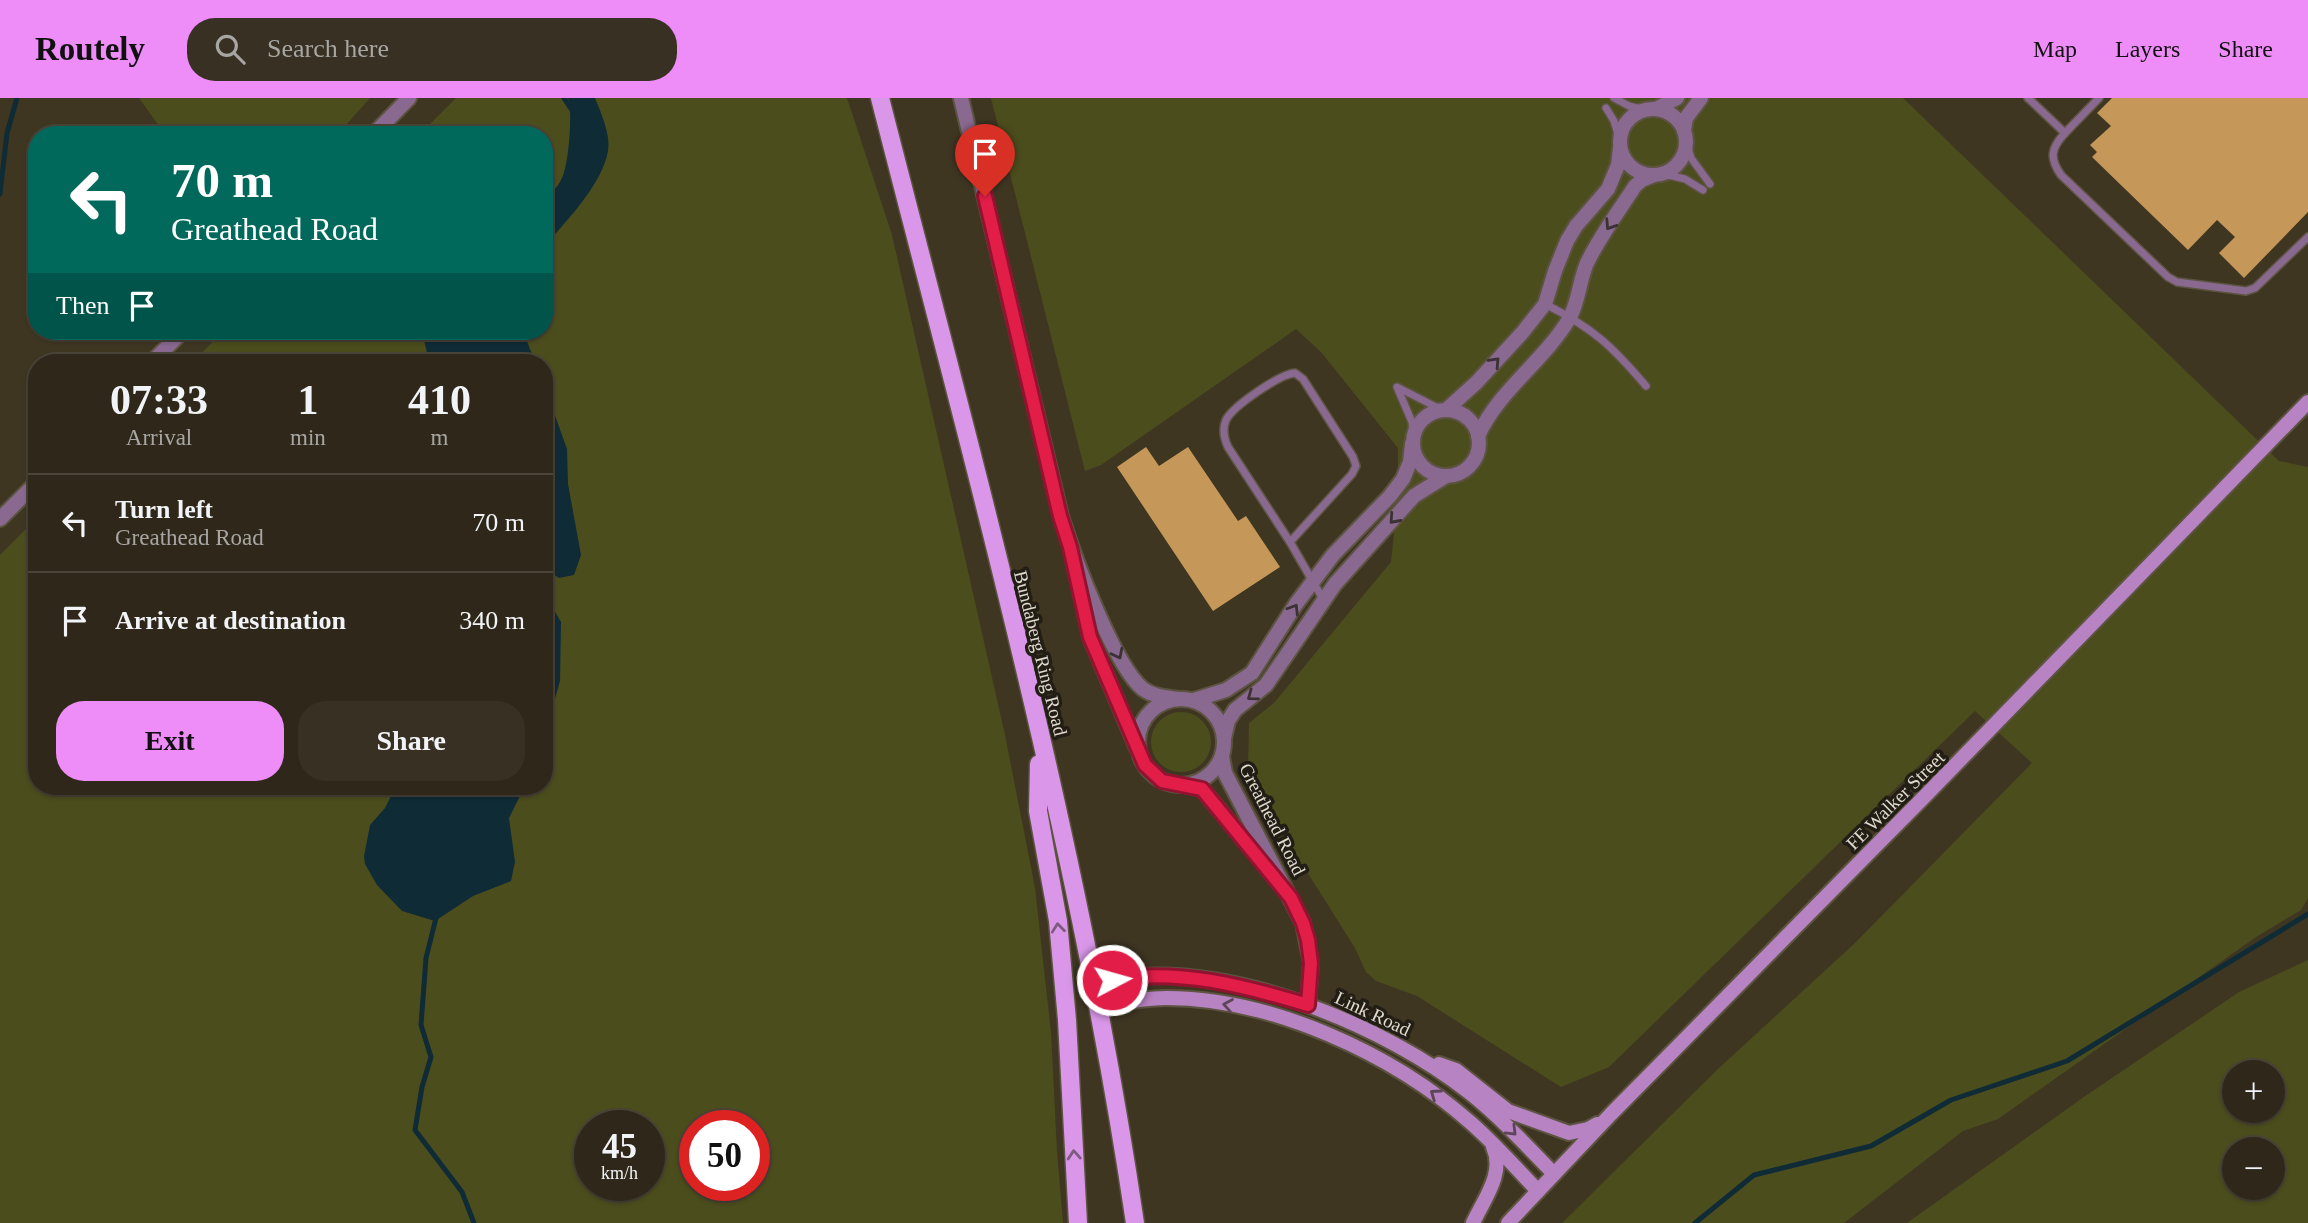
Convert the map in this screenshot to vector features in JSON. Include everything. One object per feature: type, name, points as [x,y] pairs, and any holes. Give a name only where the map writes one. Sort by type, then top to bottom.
[{"type":"main road","name":"Bundaberg Ring Road","points":[[880,98],[1039,734],[1098,1007],[1125,1149],[1135,1223]]},
{"type":"main road","name":"FE Walker Street","points":[[1508,1223],[1610,1115],[1936,785],[2308,402]]},
{"type":"main road","points":[[1039,734],[1038,811],[1058,921],[1067,1020],[1078,1223]]},
{"type":"main road","name":"Link Road","points":[[1093,984],[1130,977],[1191,978],[1256,990],[1308,1005],[1386,1038],[1415,1054],[1471,1094],[1554,1174]]},
{"type":"main road","name":"Link Road","points":[[1098,1007],[1166,998],[1195,1000],[1234,1006],[1301,1024],[1364,1051],[1443,1100],[1490,1141],[1538,1191]]},
{"type":"main road","points":[[1301,1024],[1308,1005]]},
{"type":"main road","points":[[1415,1054],[1456,1070],[1508,1111],[1569,1133],[1588,1129],[1610,1115]]},
{"type":"main road","points":[[1473,1223],[1498,1166],[1490,1141]]},
{"type":"street","points":[[382,126],[409,98]]},
{"type":"street","points":[[961,98],[1090,637],[1145,765]]},
{"type":"street","points":[[1194,701],[1226,690],[1252,673],[1333,555],[1403,479],[1410,462],[1413,439],[1425,417],[1444,410],[1476,383],[1545,304],[1567,241],[1576,226],[1608,189],[1618,165],[1619,143],[1628,120],[1677,98]]},
{"type":"street","points":[[1413,439],[1414,454],[1426,470],[1446,476],[1462,472],[1474,460],[1478,436],[1487,416],[1570,317],[1582,276],[1594,249],[1635,186],[1680,161],[1686,118],[1701,98]]},
{"type":"street","points":[[1651,109],[1673,116],[1685,136]]},
{"type":"street","points":[[1619,143],[1622,157],[1635,171],[1659,175]]},
{"type":"street","points":[[160,354],[174,340]]},
{"type":"street","points":[[1444,410],[1462,414],[1470,420],[1478,436]]},
{"type":"street","name":"Greathead Road","points":[[1308,1005],[1311,963],[1308,940],[1291,898],[1225,773],[1222,757],[1227,721],[1235,710],[1266,685],[1323,599],[1414,496],[1446,476]]},
{"type":"street","points":[[0,519],[28,491]]},
{"type":"street","points":[[1070,547],[1128,673],[1142,688],[1157,697],[1194,701],[1206,706],[1215,715],[1224,738]]},
{"type":"street","points":[[1145,765],[1139,752],[1138,737],[1143,722],[1152,710],[1164,702],[1179,699]]},
{"type":"street","name":"Greathead Road","points":[[1185,785],[1207,776],[1216,768],[1222,757]]},
{"type":"street","name":"Greathead Road","points":[[1145,765],[1162,781],[1202,789],[1291,898]]},
{"type":"lane","points":[[1614,98],[1629,106],[1651,109]]},
{"type":"lane","points":[[2028,98],[2065,133]]},
{"type":"lane","points":[[2099,98],[2065,133],[2053,148],[2052,155],[2061,175],[2177,282],[2246,291],[2255,288],[2308,237]]},
{"type":"lane","points":[[1606,108],[1614,121],[1619,143]]},
{"type":"lane","points":[[1659,175],[1685,179],[1707,187],[1691,158],[1685,136]]},
{"type":"lane","points":[[1545,304],[1601,338],[1646,386]]},
{"type":"lane","points":[[1290,542],[1352,474],[1356,466],[1353,457],[1303,379],[1295,373],[1284,375],[1236,408],[1226,419],[1223,434],[1228,447],[1290,542],[1323,599]]},
{"type":"lane","points":[[1413,439],[1412,422],[1395,384],[1444,410]]},
{"type":"shaded area","points":[[139,98],[370,98],[345,126],[159,126]]},
{"type":"shaded area","points":[[456,98],[847,98],[892,235],[1005,735],[1035,888],[1051,1033],[1063,1223],[0,1223],[0,555],[28,527],[28,795],[553,795],[553,354],[200,354],[215,340],[553,340],[553,126],[428,126]]},
{"type":"shaded area","points":[[991,98],[1903,98],[2279,461],[2308,467],[2308,898],[2301,910],[2256,937],[1998,1119],[1963,1131],[1844,1223],[1562,1223],[1718,1069],[1854,944],[2032,763],[1975,711],[1609,1067],[1561,1087],[1417,996],[1376,981],[1366,972],[1355,948],[1248,778],[1249,723],[1274,703],[1391,562],[1398,495],[1398,448],[1321,352],[1296,329],[1101,465],[1085,471]]},
{"type":"shaded area","points":[[1181,712],[1202,721],[1211,742],[1202,763],[1181,772],[1160,763],[1151,742],[1160,721]]},
{"type":"shaded area","points":[[2308,960],[2308,1223],[1907,1223],[2081,1099],[2239,992]]},
{"type":"water","points":[[568,98],[595,98],[603,117],[609,145],[599,177],[553,236],[553,191],[561,180],[566,163],[570,126]]},
{"type":"water","points":[[424,340],[526,340],[532,354],[427,354]]},
{"type":"water","points":[[553,410],[567,449],[568,484],[581,555],[574,575],[559,578],[553,574]]},
{"type":"water","points":[[553,608],[561,622],[560,681],[553,706]]},
{"type":"water","points":[[392,795],[520,795],[509,818],[515,862],[511,881],[473,896],[435,921],[402,911],[377,885],[365,864],[370,825],[385,808]]},
{"type":"building","points":[[2112,98],[2308,98],[2308,212],[2244,278],[2219,253],[2235,237],[2217,220],[2188,250],[2092,157],[2097,152],[2090,145],[2111,126],[2097,113]]},
{"type":"building","points":[[1146,447],[1159,466],[1188,447],[1238,521],[1246,516],[1280,567],[1213,611],[1117,467]]},
{"type":"waterway","points":[[0,194],[7,133],[17,98]]},
{"type":"waterway","points":[[564,98],[574,113]]},
{"type":"waterway","points":[[437,914],[426,958],[421,1025],[431,1057],[422,1087],[415,1130],[462,1192],[474,1223]]},
{"type":"waterway","points":[[1695,1223],[1754,1175],[1871,1146],[1951,1100],[2067,1061],[2308,914]]},
{"type":"route","points":[[985,196],[1060,516],[1070,547],[1090,637],[1103,672],[1145,765],[1162,781],[1202,789],[1291,898],[1308,940],[1311,963],[1308,1005],[1256,990],[1191,978],[1160,976],[1112,980]]}]
